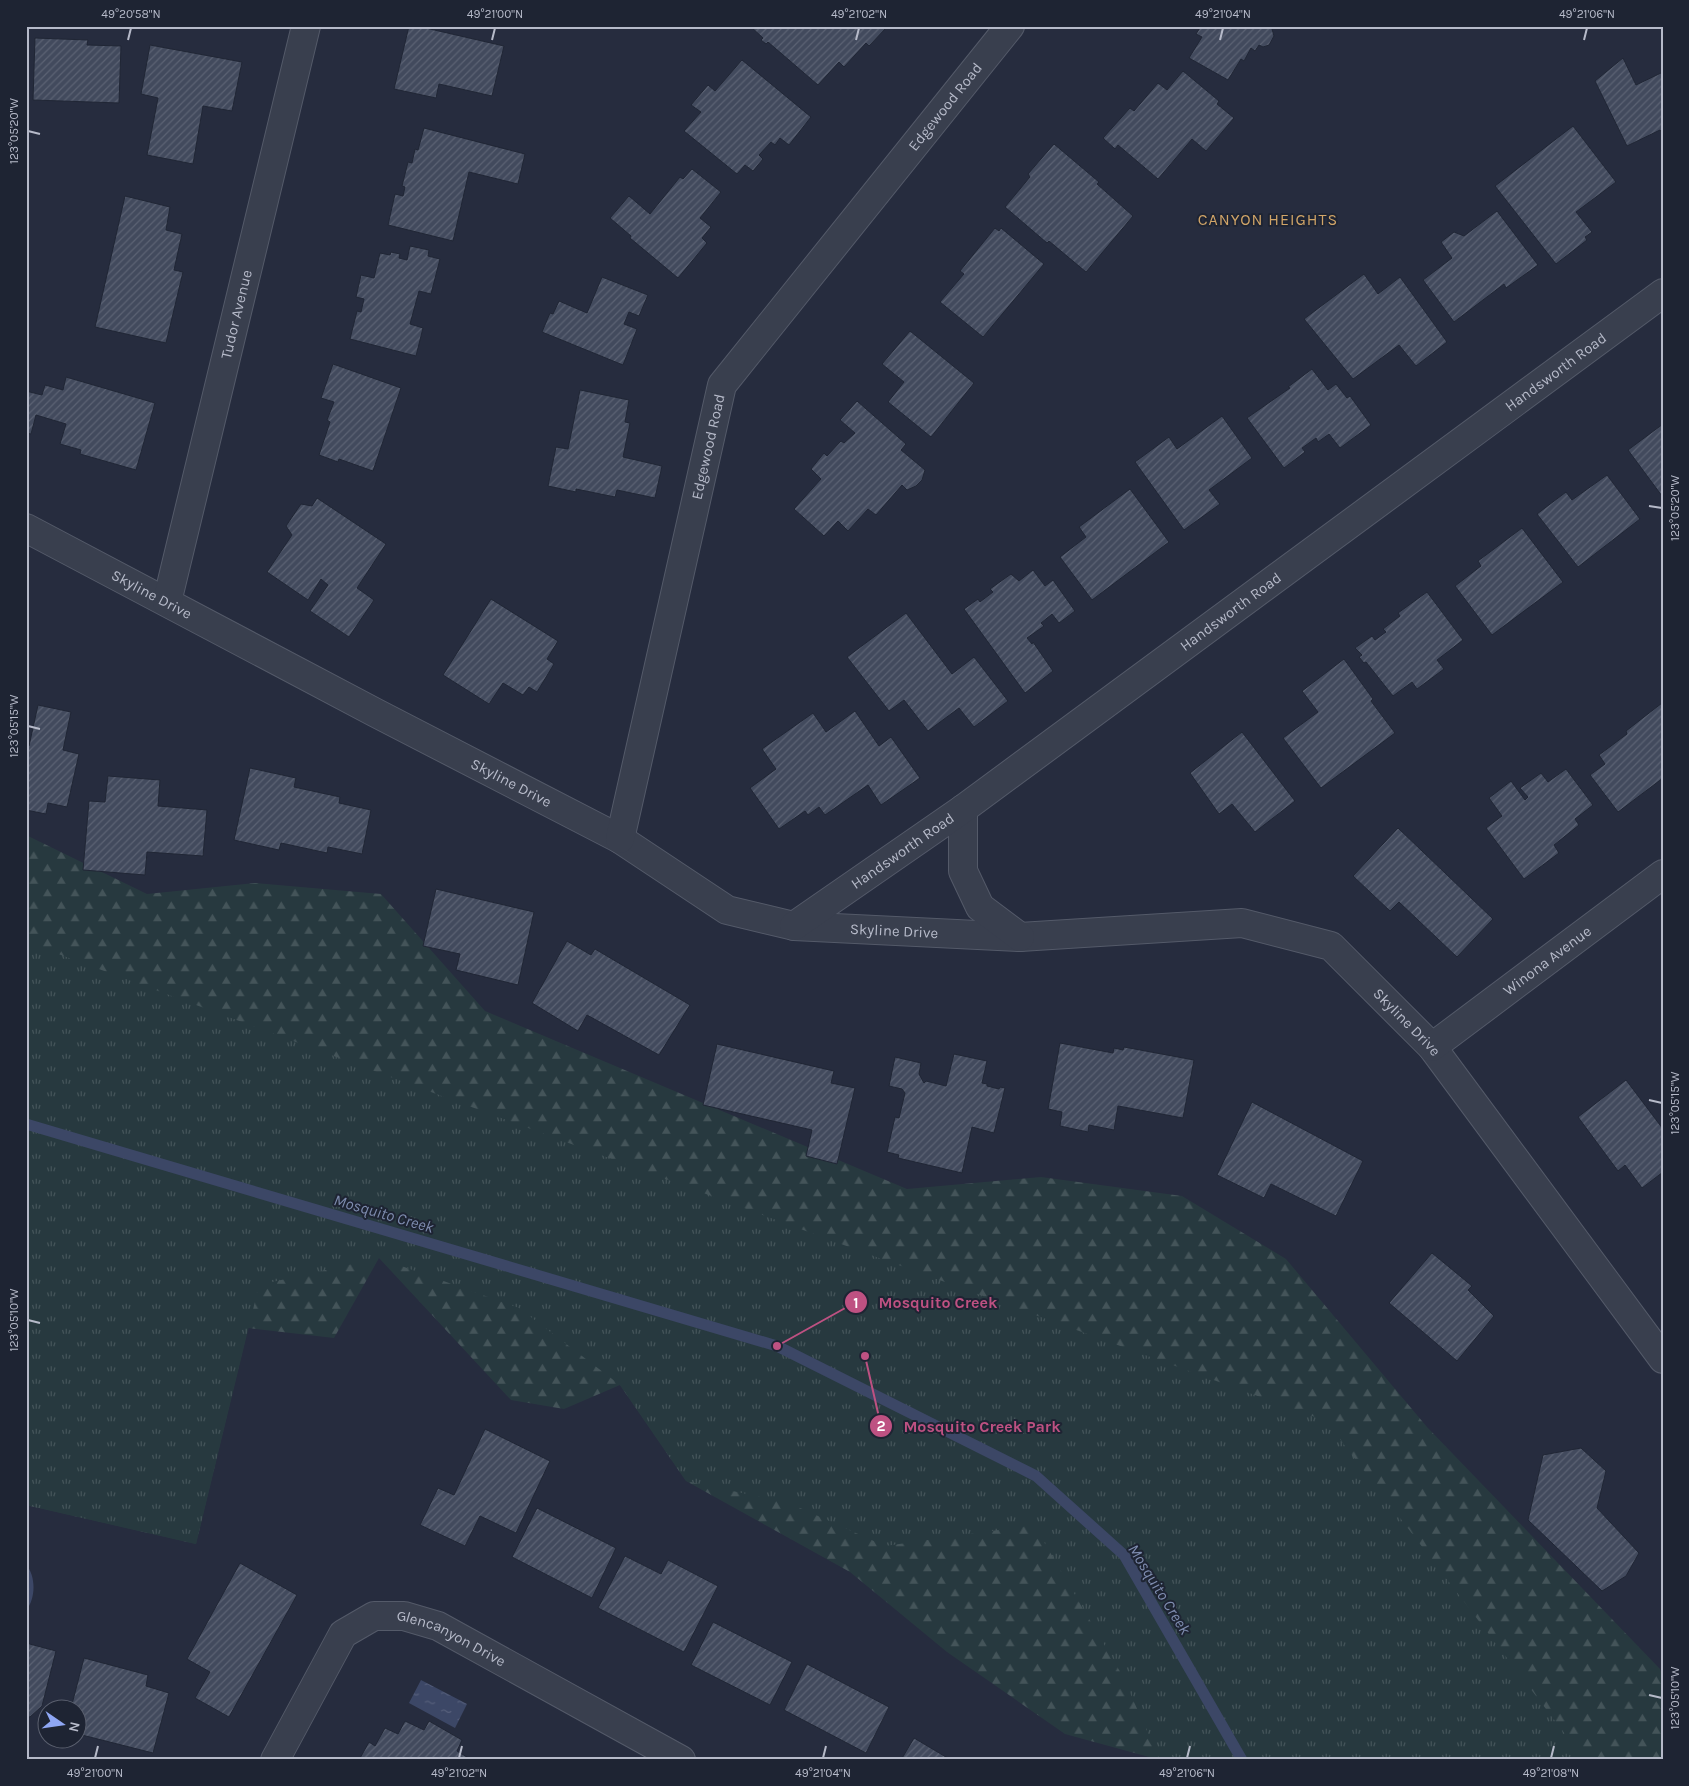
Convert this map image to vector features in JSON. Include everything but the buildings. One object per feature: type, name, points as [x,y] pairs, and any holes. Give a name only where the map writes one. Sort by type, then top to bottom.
[{"type":"street","name":"Tudor Avenue","points":[[167,602],[306,26]]},
{"type":"street","name":"Edgewood Road","points":[[620,840],[722,385],[1010,26]]},
{"type":"street","name":"Handsworth Road","points":[[794,926],[963,809],[1663,293]]},
{"type":"street","name":"Skyline Drive","points":[[26,528],[620,840],[727,910],[794,926],[1020,937],[1242,923],[1331,946],[1432,1047],[1663,1359]]},
{"type":"street","points":[[963,809],[963,871],[980,907],[1020,937]]},
{"type":"street","name":"Winona Avenue","points":[[1432,1047],[1663,874]]},
{"type":"street","name":"Glencanyon Drive","points":[[275,1760],[343,1634],[374,1616],[404,1616],[438,1626],[681,1760]]},
{"type":"green space","points":[[26,835],[147,894],[255,883],[381,894],[485,1011],[907,1189],[1041,1177],[1182,1196],[1286,1259],[1427,1427],[1660,1669],[1663,1677],[1663,1760],[1160,1760],[1065,1734],[947,1652],[850,1572],[686,1481],[620,1385],[564,1409],[511,1400],[379,1258],[334,1338],[248,1328],[196,1544],[26,1505]]},
{"type":"green space","points":[[26,942],[860,1251],[1326,1421],[1585,1760],[1160,1760],[1122,1675],[1034,1525],[885,1546],[789,1503],[686,1481],[620,1385],[519,1308],[379,1258],[259,1285],[196,1544],[26,1505]]},
{"type":"water","points":[[26,1564],[32,1575],[34,1587],[32,1600],[26,1611]]},
{"type":"water","points":[[421,1680],[467,1704],[455,1728],[409,1703]]},
{"type":"waterway","name":"Mosquito Creek","points":[[26,1124],[777,1346],[1036,1476],[1124,1555],[1242,1760]]},
{"type":"place","name":"Mosquito Creek","points":[[777,1346]]},
{"type":"place","name":"Mosquito Creek Park","points":[[865,1356]]},
{"type":"district","name":"CANYON HEIGHTS","points":[[1268,219]]}]
